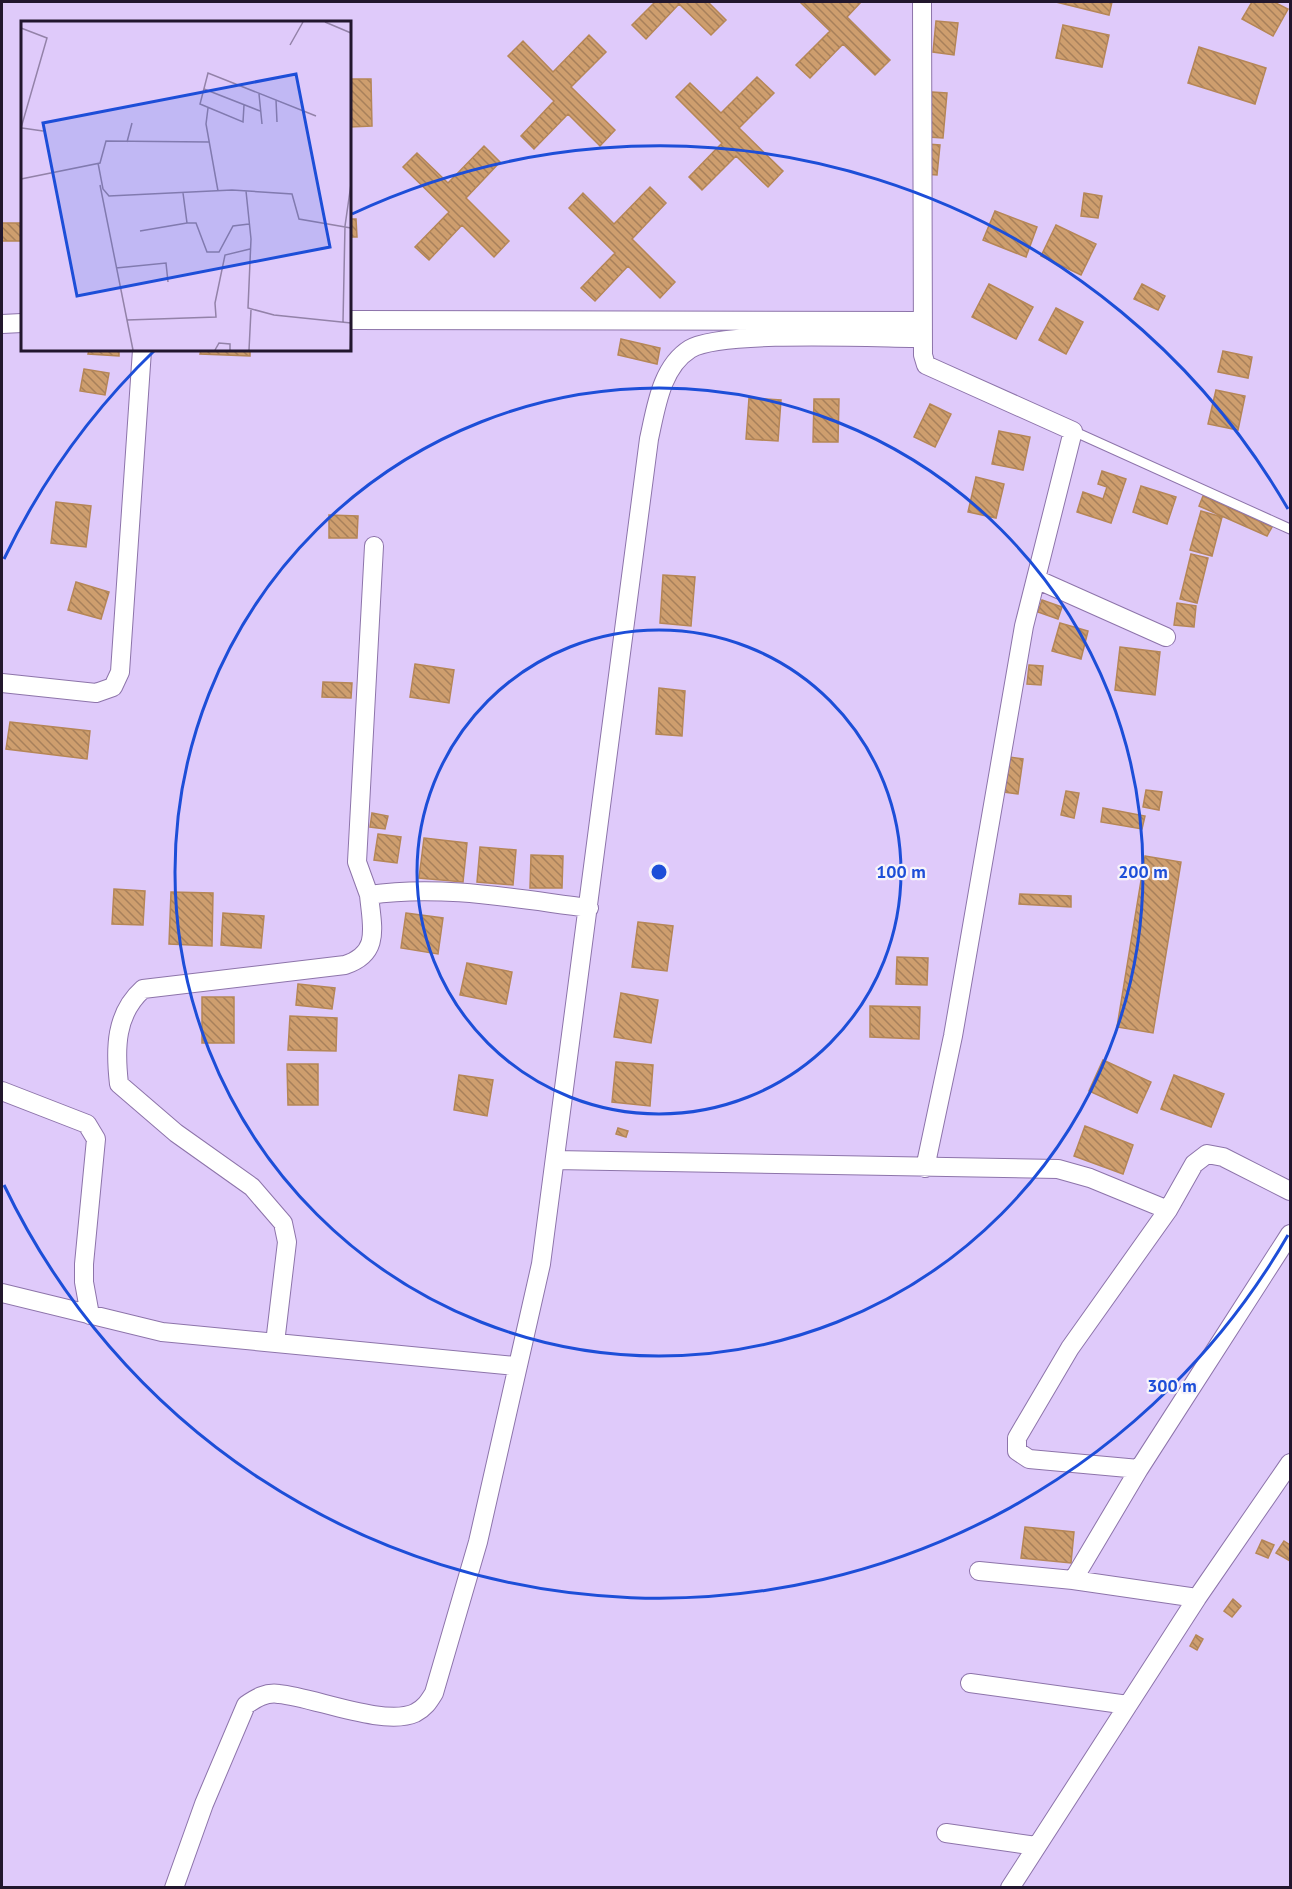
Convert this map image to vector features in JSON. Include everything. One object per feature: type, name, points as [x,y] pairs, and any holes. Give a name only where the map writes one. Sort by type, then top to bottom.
[{"type":"street","points":[[922,2],[922,355],[926,365],[1073,430],[1024,626],[953,1036],[925,1168]]},
{"type":"street","points":[[351,320],[923,329]]},
{"type":"street","points":[[2,324],[21,323]]},
{"type":"street","points":[[174,1887],[204,1804],[246,1705],[258,1696],[278,1693],[344,1709],[391,1716],[414,1714],[426,1706],[434,1693],[478,1542],[516,1366],[541,1264],[649,439],[657,401],[671,369],[691,349],[735,339],[923,329]]},
{"type":"street","points":[[2,683],[96,693],[113,687],[120,672],[142,351]]},
{"type":"street","points":[[275,1343],[287,1242],[282,1223],[252,1187],[168,1128],[119,1084],[116,1057],[122,1017],[130,1000],[143,989],[268,976],[345,965],[360,960],[371,948],[372,925],[369,895],[357,862],[374,546]]},
{"type":"street","points":[[1036,579],[1166,637]]},
{"type":"street","points":[[369,895],[400,890],[432,891],[589,908]]},
{"type":"street","points":[[2,1091],[87,1124],[96,1139],[84,1264],[84,1282],[90,1315]]},
{"type":"street","points":[[1139,1469],[1029,1459],[1017,1450],[1017,1438],[1070,1348],[1168,1210],[1194,1164],[1207,1154],[1223,1157],[1290,1191]]},
{"type":"street","points":[[555,1160],[1058,1169],[1090,1178],[1168,1210]]},
{"type":"street","points":[[1073,1581],[1139,1469],[1290,1234]]},
{"type":"street","points":[[2,1293],[162,1332],[516,1366]]},
{"type":"street","points":[[1010,1887],[1197,1598],[1290,1463]]},
{"type":"street","points":[[979,1571],[1197,1598]]},
{"type":"street","points":[[970,1683],[1128,1705]]},
{"type":"street","points":[[946,1833],[1036,1846]]},
{"type":"lane","points":[[1073,430],[1290,529]]},
{"type":"building","points":[[655,2],[708,2],[726,20],[711,35],[679,4],[646,39],[632,25]]},
{"type":"building","points":[[800,2],[861,2],[847,17],[890,60],[875,75],[843,44],[810,78],[796,65],[830,31]]},
{"type":"building","points":[[1056,2],[1112,2],[1109,15]]},
{"type":"building","points":[[1252,2],[1274,2],[1288,9],[1273,36],[1242,19]]},
{"type":"building","points":[[936,21],[958,23],[954,55],[933,52]]},
{"type":"building","points":[[1063,25],[1109,35],[1102,67],[1056,58]]},
{"type":"building","points":[[589,35],[606,52],[571,87],[615,130],[600,146],[568,114],[534,149],[521,136],[554,101],[508,56],[523,41],[553,72]]},
{"type":"building","points":[[1199,47],[1266,68],[1255,104],[1188,83]]},
{"type":"building","points":[[757,77],[774,93],[739,128],[783,171],[768,187],[736,156],[702,190],[689,177],[722,143],[676,97],[690,83],[721,113]]},
{"type":"building","points":[[351,79],[371,79],[372,126],[351,127]]},
{"type":"building","points":[[932,92],[947,93],[943,138],[928,137]]},
{"type":"building","points":[[927,144],[940,145],[937,175],[924,174]]},
{"type":"building","points":[[484,146],[500,162],[466,198],[509,241],[494,257],[462,225],[429,260],[415,247],[449,212],[403,167],[417,153],[448,183]]},
{"type":"building","points":[[650,187],[666,203],[632,239],[675,282],[660,298],[628,266],[595,301],[581,288],[615,253],[569,208],[583,193],[614,224]]},
{"type":"building","points":[[1084,193],[1102,196],[1098,218],[1081,216]]},
{"type":"building","points":[[995,211],[1037,227],[1026,257],[983,240]]},
{"type":"building","points":[[351,219],[356,219],[357,237],[351,237]]},
{"type":"building","points":[[2,223],[21,223],[21,241],[2,241]]},
{"type":"building","points":[[1056,225],[1096,244],[1081,275],[1041,256]]},
{"type":"building","points":[[989,284],[1033,307],[1016,339],[972,317]]},
{"type":"building","points":[[1142,284],[1165,296],[1158,310],[1134,299]]},
{"type":"building","points":[[1056,308],[1083,322],[1066,354],[1039,340]]},
{"type":"building","points":[[621,339],[660,348],[657,364],[618,355]]},
{"type":"building","points":[[89,351],[119,351],[119,356],[88,354]]},
{"type":"building","points":[[201,351],[250,351],[250,356],[200,354]]},
{"type":"building","points":[[1223,351],[1252,357],[1248,378],[1218,372]]},
{"type":"building","points":[[84,369],[109,373],[105,395],[80,391]]},
{"type":"building","points":[[1216,390],[1245,396],[1238,430],[1208,424]]},
{"type":"building","points":[[749,398],[781,400],[778,441],[746,439]]},
{"type":"building","points":[[814,399],[839,399],[838,442],[813,442]]},
{"type":"building","points":[[930,404],[951,414],[935,447],[914,437]]},
{"type":"building","points":[[999,431],[1030,437],[1023,470],[992,464]]},
{"type":"building","points":[[1102,471],[1126,479],[1111,523],[1077,512],[1083,492],[1103,499],[1107,487],[1098,484]]},
{"type":"building","points":[[976,477],[1004,484],[996,518],[968,512]]},
{"type":"building","points":[[1141,486],[1176,497],[1167,524],[1133,512]]},
{"type":"building","points":[[1203,496],[1272,527],[1267,536],[1199,506]]},
{"type":"building","points":[[56,502],[91,506],[86,547],[51,543]]},
{"type":"building","points":[[1201,511],[1222,517],[1212,556],[1190,550]]},
{"type":"building","points":[[329,515],[358,516],[357,538],[329,538]]},
{"type":"building","points":[[1191,554],[1208,558],[1197,603],[1180,599]]},
{"type":"building","points":[[663,575],[695,577],[691,626],[660,623]]},
{"type":"building","points":[[76,582],[109,592],[101,619],[68,610]]},
{"type":"building","points":[[1042,600],[1062,607],[1058,619],[1038,612]]},
{"type":"building","points":[[1177,603],[1196,606],[1194,627],[1174,625]]},
{"type":"building","points":[[1060,623],[1088,631],[1081,659],[1052,651]]},
{"type":"building","points":[[1120,647],[1160,652],[1155,695],[1115,690]]},
{"type":"building","points":[[415,664],[454,670],[449,703],[410,697]]},
{"type":"building","points":[[1029,665],[1043,666],[1041,685],[1027,684]]},
{"type":"building","points":[[323,682],[352,683],[351,698],[322,697]]},
{"type":"building","points":[[659,688],[685,691],[682,736],[656,734]]},
{"type":"building","points":[[10,722],[90,731],[87,759],[6,749]]},
{"type":"building","points":[[1009,757],[1023,759],[1018,794],[1004,792]]},
{"type":"building","points":[[1146,790],[1162,792],[1159,810],[1143,807]]},
{"type":"building","points":[[1066,791],[1079,793],[1074,818],[1061,815]]},
{"type":"building","points":[[1103,808],[1145,816],[1142,829],[1101,822]]},
{"type":"building","points":[[372,813],[388,816],[385,829],[370,827]]},
{"type":"building","points":[[378,834],[401,837],[397,863],[374,860]]},
{"type":"building","points":[[424,838],[467,843],[463,882],[419,878]]},
{"type":"building","points":[[480,847],[516,850],[513,885],[477,882]]},
{"type":"building","points":[[531,855],[563,856],[562,888],[530,888]]},
{"type":"building","points":[[1145,856],[1181,862],[1153,1033],[1117,1027]]},
{"type":"building","points":[[114,889],[145,891],[143,925],[112,924]]},
{"type":"building","points":[[171,892],[213,893],[212,946],[169,944]]},
{"type":"building","points":[[1020,894],[1071,896],[1071,907],[1019,904]]},
{"type":"building","points":[[223,913],[264,916],[261,948],[221,945]]},
{"type":"building","points":[[406,913],[443,918],[438,954],[401,948]]},
{"type":"building","points":[[638,922],[673,926],[667,971],[632,967]]},
{"type":"building","points":[[897,957],[928,958],[927,985],[896,984]]},
{"type":"building","points":[[467,963],[512,972],[506,1004],[460,995]]},
{"type":"building","points":[[298,984],[335,988],[332,1009],[296,1005]]},
{"type":"building","points":[[621,993],[658,1000],[651,1043],[614,1037]]},
{"type":"building","points":[[202,997],[234,997],[234,1043],[202,1043]]},
{"type":"building","points":[[870,1006],[920,1007],[919,1039],[870,1037]]},
{"type":"building","points":[[290,1016],[337,1018],[336,1051],[288,1050]]},
{"type":"building","points":[[1103,1060],[1151,1082],[1137,1113],[1089,1091]]},
{"type":"building","points":[[616,1062],[653,1065],[650,1106],[612,1102]]},
{"type":"building","points":[[287,1064],[318,1064],[318,1105],[288,1105]]},
{"type":"building","points":[[459,1075],[493,1080],[487,1116],[454,1110]]},
{"type":"building","points":[[1174,1075],[1224,1094],[1211,1127],[1161,1109]]},
{"type":"building","points":[[1085,1126],[1133,1145],[1123,1174],[1074,1156]]},
{"type":"building","points":[[618,1128],[628,1131],[626,1137],[616,1134]]},
{"type":"building","points":[[1025,1527],[1074,1532],[1071,1563],[1021,1558]]},
{"type":"building","points":[[1262,1540],[1274,1545],[1268,1558],[1256,1553]]},
{"type":"building","points":[[1284,1541],[1290,1545],[1290,1561],[1276,1553]]},
{"type":"building","points":[[1233,1599],[1241,1606],[1232,1617],[1224,1611]]},
{"type":"building","points":[[1196,1635],[1203,1639],[1197,1650],[1190,1646]]}]
